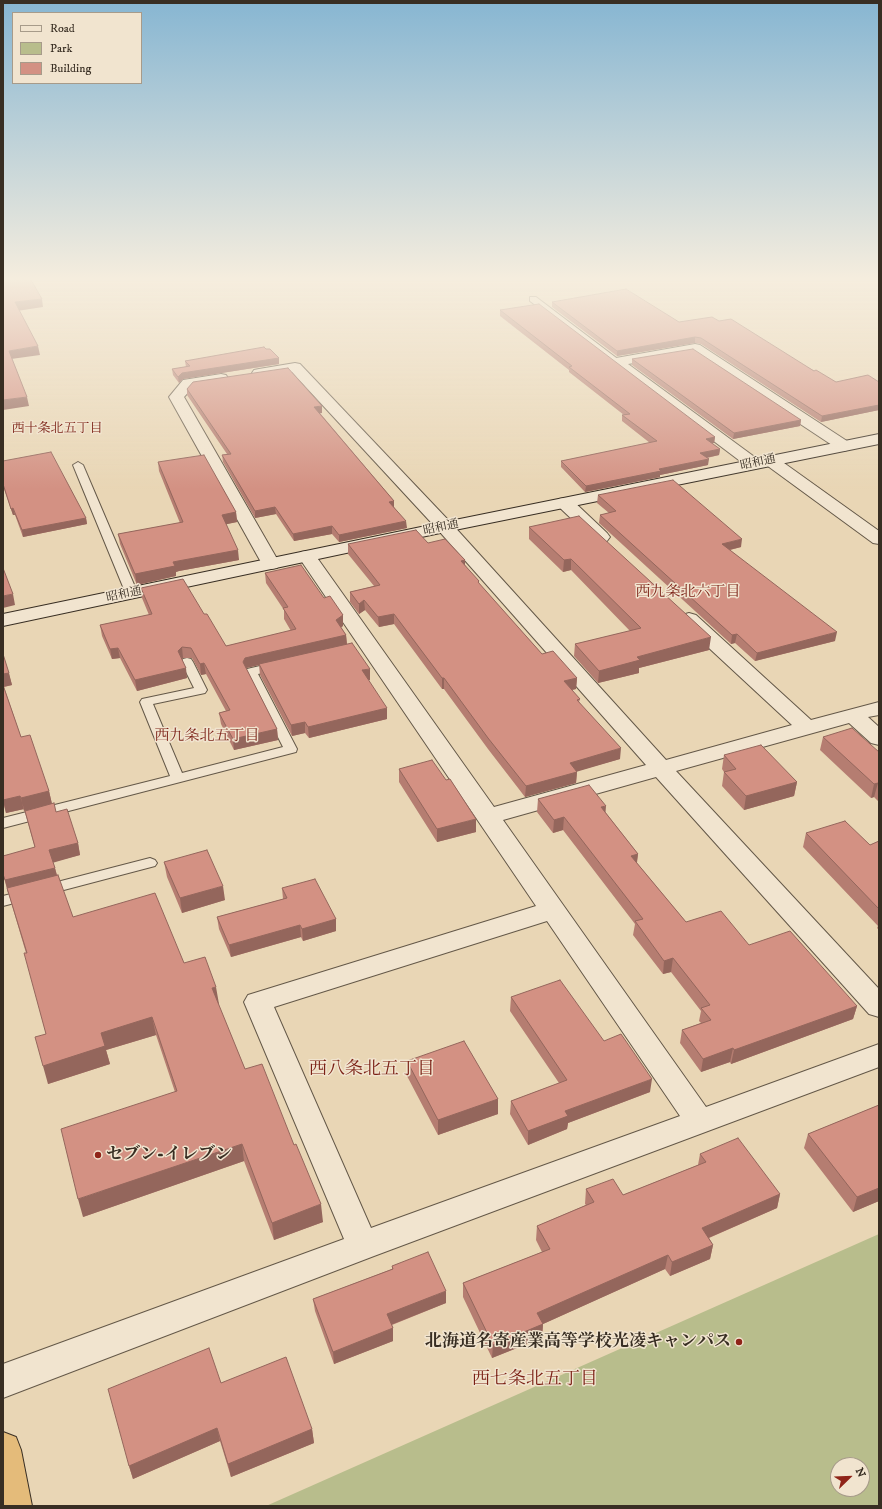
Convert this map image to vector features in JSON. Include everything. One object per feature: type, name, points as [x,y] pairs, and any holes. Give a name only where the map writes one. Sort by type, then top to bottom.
[{"type":"highway","points":[[3,1450],[13,1506]]},
{"type":"street","points":[[616,362],[693,348]]},
{"type":"street","points":[[696,348],[844,446]]},
{"type":"street","points":[[616,362],[879,539]]},
{"type":"street","points":[[271,564],[176,397],[188,383],[295,367],[445,527],[661,768],[879,1007]]},
{"type":"street","name":"昭和通","points":[[3,620],[445,527],[879,439]]},
{"type":"street","points":[[565,503],[617,551]]},
{"type":"street","points":[[307,556],[360,647],[488,816],[700,1122]]},
{"type":"street","points":[[674,605],[807,728]]},
{"type":"street","points":[[488,816],[879,708]]},
{"type":"street","points":[[853,715],[879,738]]},
{"type":"street","points":[[363,1246],[258,1002],[552,910]]},
{"type":"street","points":[[3,1381],[879,1055]]},
{"type":"lane","points":[[598,348],[616,362]]},
{"type":"lane","points":[[78,465],[132,594]]},
{"type":"lane","points":[[178,778],[146,702],[201,690],[187,662]]},
{"type":"lane","points":[[3,823],[291,749],[251,672],[290,663]]},
{"type":"lane","points":[[3,901],[150,863]]},
{"type":"green space","name":"北海道名寄産業高等学校光凌キャンパス","points":[[879,1234],[879,1506],[266,1506]]},
{"type":"building","points":[[3,348],[24,348],[9,351],[27,397],[3,400]]},
{"type":"building","points":[[256,348],[270,349],[279,358],[182,373],[178,377],[172,369],[190,366],[185,361]]},
{"type":"building","points":[[549,348],[598,348],[715,437],[706,439],[720,449],[700,453],[709,459],[659,469],[661,471],[586,486],[561,461],[657,441],[622,415],[630,414],[569,367],[572,366]]},
{"type":"building","points":[[614,348],[631,348],[617,351]]},
{"type":"building","points":[[717,348],[778,348],[814,371],[816,370],[836,382],[868,375],[879,382],[879,405],[822,416]]},
{"type":"building","points":[[693,349],[801,420],[734,433],[632,359]]},
{"type":"building","points":[[288,368],[322,406],[314,407],[394,501],[389,502],[406,521],[339,535],[332,526],[293,534],[275,507],[255,511],[222,455],[231,454],[187,389],[193,382]]},
{"type":"building","points":[[51,452],[86,518],[22,530],[13,508],[11,509],[3,484],[3,461]]},
{"type":"building","points":[[204,455],[236,512],[222,515],[238,550],[173,562],[175,566],[135,574],[118,534],[183,522],[158,462]]},
{"type":"building","points":[[673,480],[742,539],[722,544],[837,632],[757,653],[737,634],[732,635],[600,515],[616,511],[598,495]]},
{"type":"building","points":[[579,516],[711,637],[637,657],[640,660],[599,671],[575,644],[641,628],[571,559],[564,560],[529,527]]},
{"type":"building","points":[[416,530],[428,543],[445,539],[465,560],[461,561],[479,581],[478,582],[542,654],[553,651],[577,678],[564,681],[580,699],[577,700],[621,748],[570,763],[577,772],[526,786],[394,614],[378,617],[364,600],[359,604],[350,592],[380,585],[348,544]]},
{"type":"building","points":[[301,565],[324,598],[330,596],[343,615],[336,620],[346,635],[245,658],[243,662],[277,729],[233,739],[219,713],[230,710],[204,663],[200,664],[191,648],[182,647],[178,651],[186,668],[135,680],[118,648],[110,649],[100,625],[152,614],[141,588],[183,579],[204,614],[207,614],[226,646],[296,629],[283,608],[288,607],[265,573]]},
{"type":"building","points":[[3,568],[13,594],[3,596]]},
{"type":"building","points":[[352,643],[370,669],[362,670],[387,708],[308,727],[305,722],[291,725],[259,664]]},
{"type":"building","points":[[3,654],[9,673],[3,674]]},
{"type":"building","points":[[3,685],[21,737],[30,735],[49,791],[21,798],[20,796],[3,800]]},
{"type":"building","points":[[852,728],[879,752],[879,785],[878,783],[874,784],[823,737]]},
{"type":"building","points":[[761,745],[797,782],[746,796],[724,772],[736,769],[724,755]]},
{"type":"building","points":[[432,760],[446,780],[450,779],[476,819],[437,829],[399,769]]},
{"type":"building","points":[[589,785],[606,806],[601,807],[638,854],[631,856],[686,922],[721,911],[749,945],[790,931],[857,1006],[734,1050],[733,1048],[703,1059],[682,1030],[711,1020],[701,1008],[710,1005],[673,958],[664,961],[635,921],[643,919],[564,817],[554,820],[538,799]]},
{"type":"building","points":[[54,803],[56,812],[67,809],[78,843],[49,850],[55,868],[5,880],[3,874],[3,856],[35,847],[25,811]]},
{"type":"building","points":[[845,821],[870,845],[879,841],[879,909],[806,833]]},
{"type":"building","points":[[207,850],[223,886],[180,898],[164,862]]},
{"type":"building","points":[[58,875],[73,917],[155,893],[184,963],[205,957],[216,987],[212,988],[245,1069],[262,1064],[294,1145],[296,1144],[321,1204],[272,1223],[242,1144],[78,1199],[61,1129],[177,1091],[152,1017],[101,1033],[105,1046],[43,1066],[35,1037],[46,1034],[24,953],[27,953],[7,888]]},
{"type":"building","points":[[315,879],[336,919],[302,929],[300,925],[229,945],[217,917],[287,898],[282,888]]},
{"type":"building","points":[[560,980],[604,1041],[621,1034],[652,1079],[565,1111],[568,1116],[528,1131],[511,1101],[567,1080],[511,997]]},
{"type":"building","points":[[464,1041],[498,1099],[438,1120],[407,1061]]},
{"type":"building","points":[[879,1105],[879,1188],[857,1197],[808,1134]]},
{"type":"building","points":[[738,1138],[780,1194],[702,1228],[713,1245],[672,1262],[668,1255],[537,1313],[543,1324],[493,1345],[463,1283],[550,1249],[537,1226],[594,1202],[586,1189],[613,1179],[623,1195],[706,1162],[700,1154]]},
{"type":"building","points":[[428,1252],[446,1291],[387,1314],[393,1328],[333,1352],[313,1299],[393,1269],[392,1266]]},
{"type":"building","points":[[209,1348],[221,1383],[286,1357],[312,1429],[228,1464],[217,1428],[129,1466],[108,1389]]},
{"type":"place","name":"セブン-イレブン","points":[[98,1155]]},
{"type":"place","name":"北海道名寄産業高等学校光凌キャンパス","points":[[739,1342]]},
{"type":"district","name":"西十条北五丁目","points":[[57,429]]},
{"type":"district","name":"西九条北六丁目","points":[[688,593]]},
{"type":"district","name":"西九条北五丁目","points":[[207,737]]},
{"type":"district","name":"西八条北五丁目","points":[[372,1070]]},
{"type":"district","name":"西七条北五丁目","points":[[535,1380]]}]
